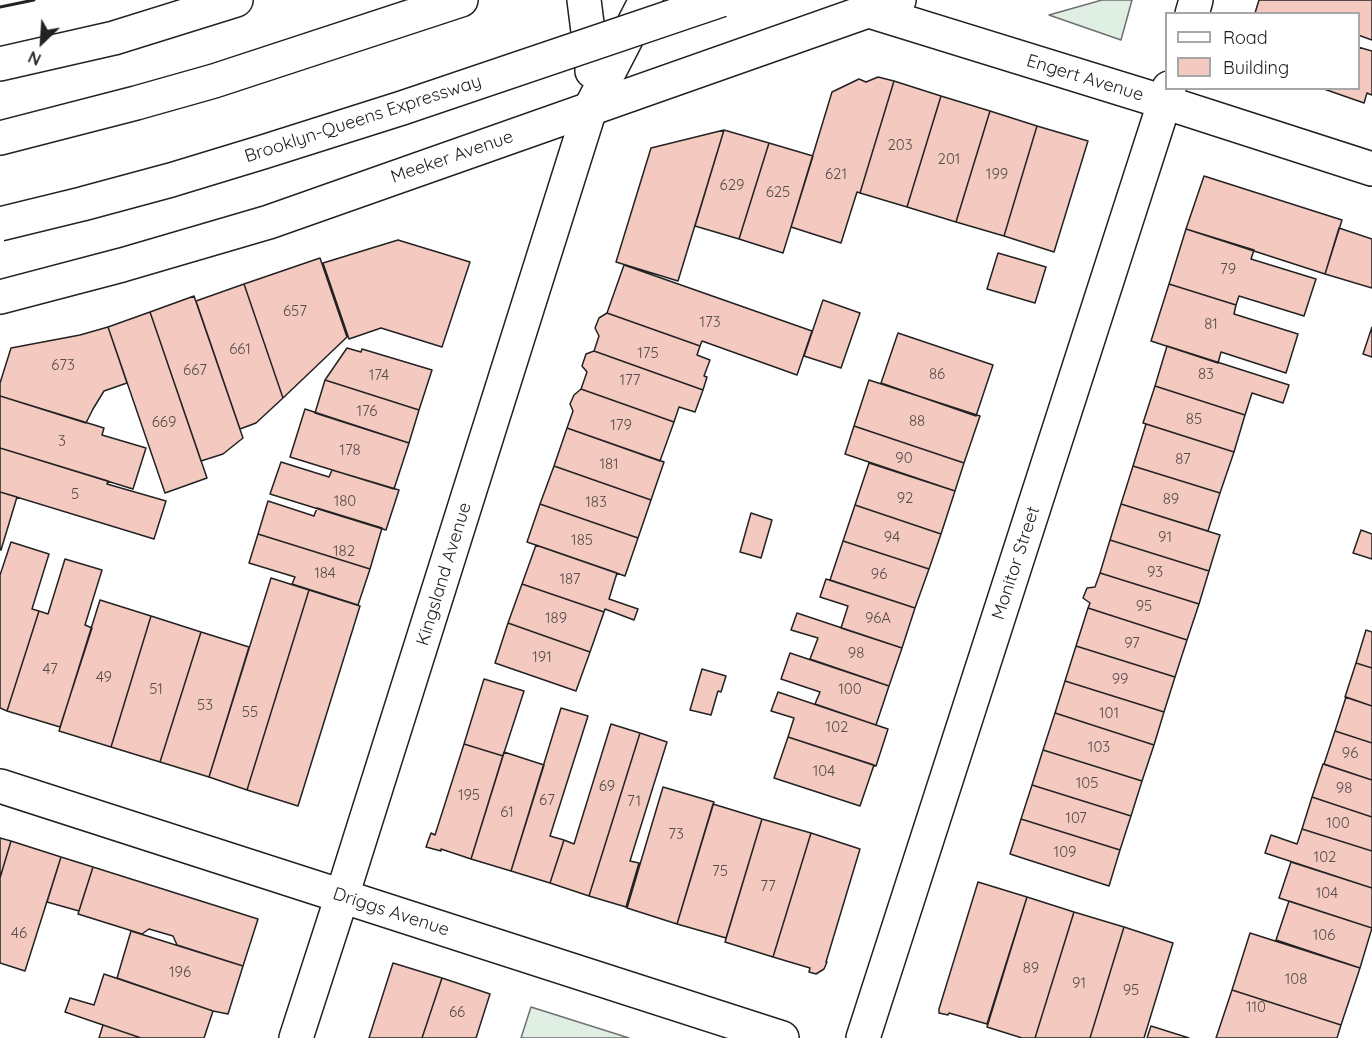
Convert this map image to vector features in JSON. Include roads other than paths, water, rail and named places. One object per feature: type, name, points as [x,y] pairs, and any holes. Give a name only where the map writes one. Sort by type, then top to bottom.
[{"type":"main road","points":[[0,64],[114,38],[236,0]]},
{"type":"main road","points":[[0,138],[214,81],[461,0]]},
{"type":"main road","name":"Kingsland Avenue","points":[[584,0],[592,63],[590,109]]},
{"type":"main road","name":"Kingsland Avenue","points":[[296,1038],[590,109],[646,0]]},
{"type":"main road","name":"Brooklyn-Queens Expressway","points":[[0,224],[202,171],[402,108],[721,0]]},
{"type":"main road","name":"Meeker Avenue","points":[[0,297],[122,265],[268,222],[899,0]]},
{"type":"main road","name":"Engert Avenue","points":[[866,10],[1167,95],[1372,169]]},
{"type":"main road","name":"Monitor Street","points":[[863,1038],[1167,95]]},
{"type":"main road","name":"Driggs Avenue","points":[[0,786],[782,1038]]}]
